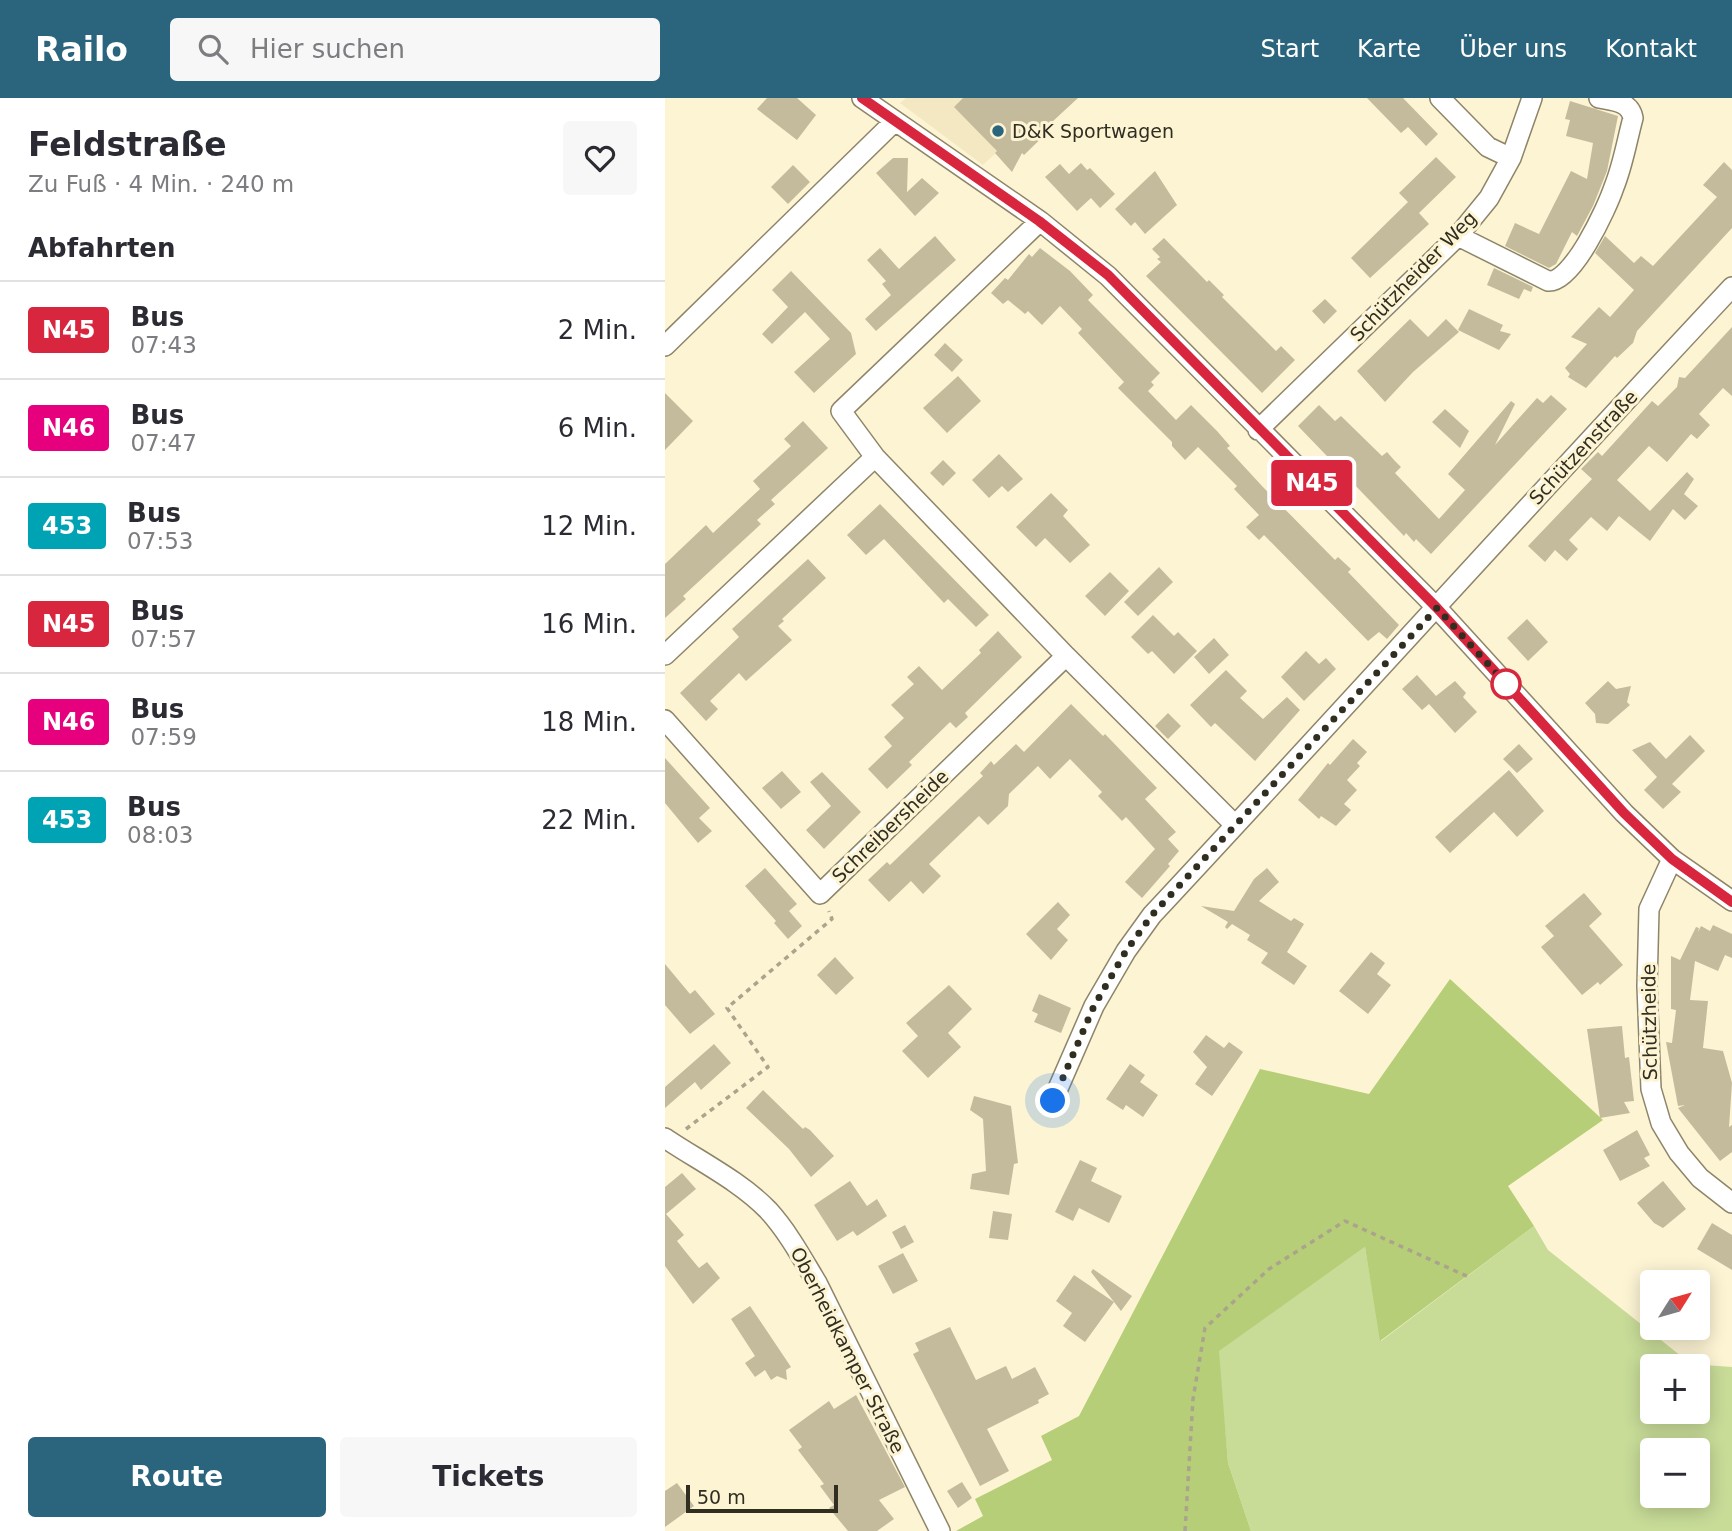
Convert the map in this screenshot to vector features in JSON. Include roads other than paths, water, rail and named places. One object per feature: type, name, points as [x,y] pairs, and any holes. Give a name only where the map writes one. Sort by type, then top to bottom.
[{"type":"street","points":[[862,98],[1039,221],[1108,275],[1258,430],[1437,608],[1624,813],[1672,859],[1732,901]]},
{"type":"street","points":[[1440,98],[1488,147],[1511,158]]},
{"type":"street","name":"Schützheider Weg","points":[[1258,430],[1458,236],[1489,198],[1511,158],[1532,98]]},
{"type":"street","points":[[1458,236],[1548,281],[1554,282],[1565,276],[1575,263],[1614,187],[1633,118],[1626,104],[1599,98]]},
{"type":"street","points":[[665,346],[895,121]]},
{"type":"street","points":[[1039,221],[841,411],[875,457],[1066,656],[1235,825]]},
{"type":"street","name":"Schützenstraße","points":[[1437,608],[1569,460],[1732,287]]},
{"type":"street","points":[[665,655],[875,457]]},
{"type":"street","points":[[1053,1101],[1094,1006],[1126,951],[1152,915],[1437,608]]},
{"type":"street","name":"Schreibersheide","points":[[665,720],[820,894],[1066,656]]},
{"type":"street","name":"Schützheide","points":[[1672,859],[1649,909],[1647,986],[1651,1089],[1661,1123],[1679,1153],[1700,1178],[1732,1203]]},
{"type":"street","name":"Oberheidkamper Straße","points":[[665,1138],[753,1197],[768,1210],[794,1244],[817,1283],[940,1531]]},
{"type":"place","name":"D&K Sportwagen","points":[[998,131]]}]
